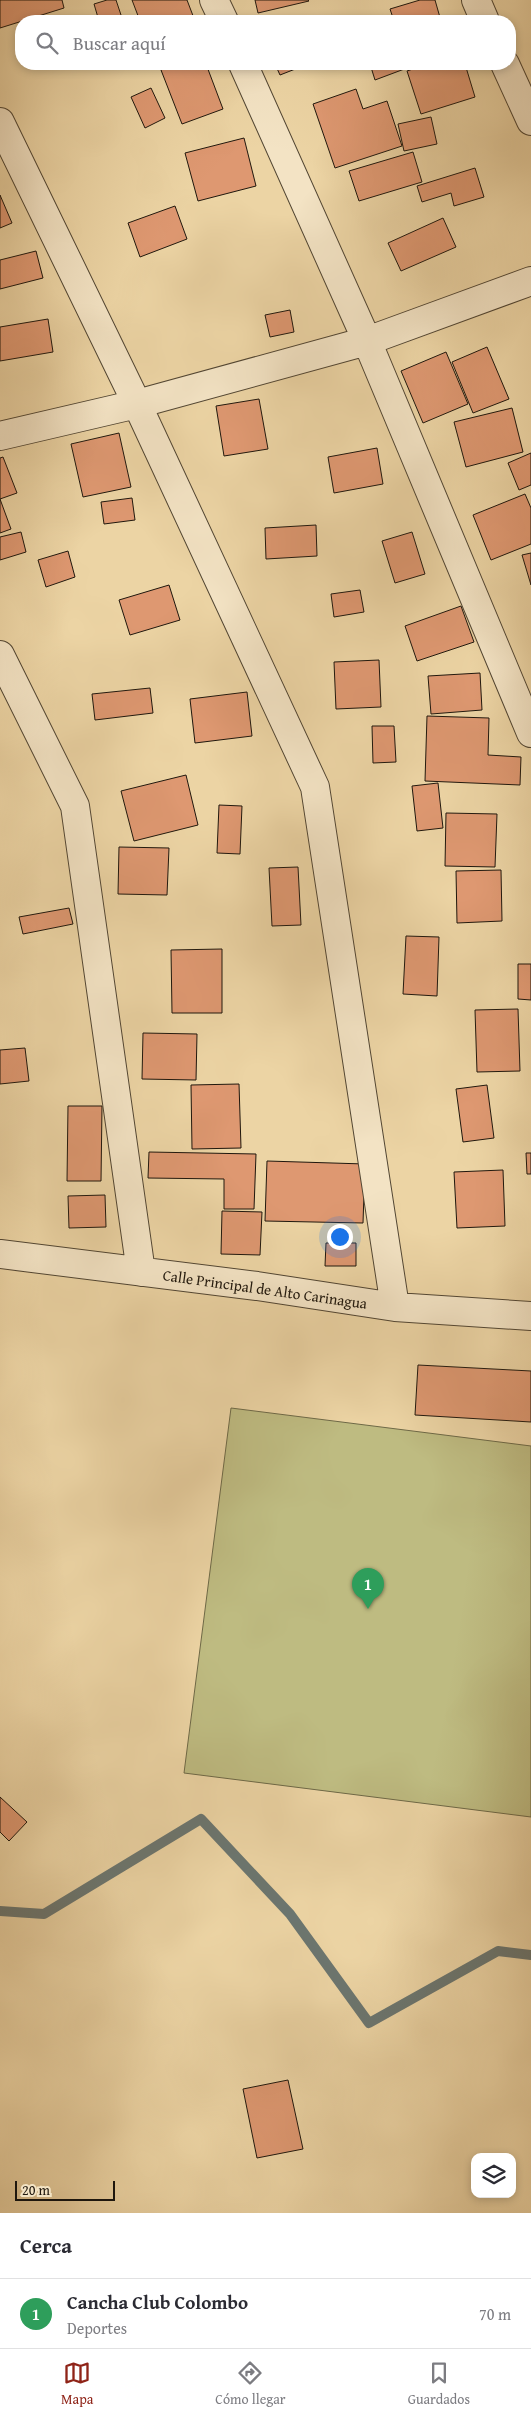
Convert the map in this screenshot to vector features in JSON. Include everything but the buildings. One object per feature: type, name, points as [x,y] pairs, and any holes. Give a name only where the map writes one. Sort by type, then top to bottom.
[{"type":"street","points":[[214,0],[221,15]]},
{"type":"street","points":[[476,0],[482,15]]},
{"type":"street","points":[[246,70],[368,341],[531,733]]},
{"type":"street","points":[[508,70],[531,121]]},
{"type":"street","points":[[0,122],[137,404],[315,787],[395,1307]]},
{"type":"street","points":[[0,436],[137,404],[368,341],[531,281]]},
{"type":"street","points":[[0,654],[75,806],[141,1272]]},
{"type":"street","name":"Calle Principal de Alto Carinagua","points":[[0,1254],[257,1286],[395,1307],[531,1316]]},
{"type":"shaded area","points":[[231,1408],[531,1446],[531,1817],[184,1773]]},
{"type":"waterway","points":[[0,1911],[44,1914],[201,1819],[290,1914],[369,2023],[498,1951],[531,1955]]},
{"type":"place","name":"Cancha Club Colombo","points":[[368,1609]]}]
